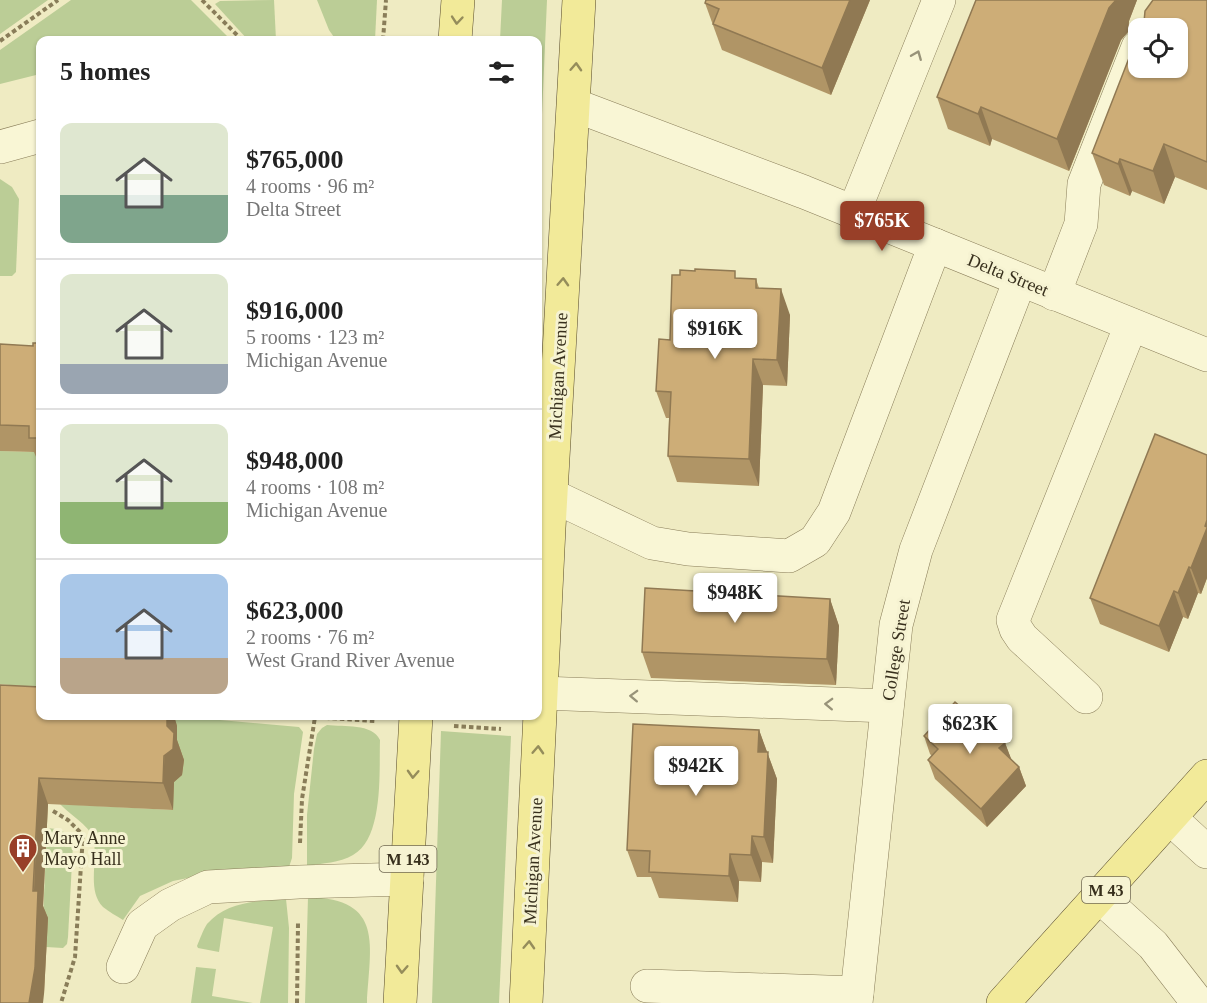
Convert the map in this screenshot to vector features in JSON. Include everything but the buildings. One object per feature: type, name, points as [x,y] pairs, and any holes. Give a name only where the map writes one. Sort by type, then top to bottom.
[{"type":"main road","points":[[455,36],[458,0]]},
{"type":"main road","name":"Michigan Avenue","points":[[542,612],[543,530],[551,495],[579,0]]},
{"type":"main road","name":"M 143","points":[[400,1003],[416,720]]},
{"type":"main road","name":"Michigan Avenue","points":[[526,1003],[540,720]]},
{"type":"main road","name":"M 43","points":[[1003,1003],[1207,776]]},
{"type":"street","points":[[853,214],[939,0]]},
{"type":"street","points":[[1054,294],[1081,224],[1084,184],[1128,74]]},
{"type":"street","name":"Delta Street","points":[[574,105],[804,192],[853,214],[1207,355]]},
{"type":"street","points":[[0,147],[36,137]]},
{"type":"street","points":[[551,495],[652,543],[688,549],[789,556],[815,541],[834,512],[935,245]]},
{"type":"street","name":"College Street","points":[[857,998],[896,625],[916,550],[1020,280]]},
{"type":"street","points":[[1086,697],[1022,638],[1013,620],[1131,325]]},
{"type":"street","points":[[542,693],[887,706]]},
{"type":"street","points":[[1170,818],[1207,852]]},
{"type":"street","points":[[123,967],[142,925],[170,905],[208,887],[407,879]]},
{"type":"street","points":[[1100,897],[1153,945],[1198,1003]]},
{"type":"street","points":[[647,986],[857,998]]},
{"type":"path","points":[[0,41],[58,0]]},
{"type":"path","points":[[202,0],[238,36]]},
{"type":"path","points":[[383,36],[386,0]]},
{"type":"path","points":[[53,811],[68,820],[82,835],[75,957],[61,1003]]},
{"type":"green space","points":[[0,0],[48,0],[0,34]]},
{"type":"green space","points":[[71,0],[191,0],[227,36],[36,36],[36,75],[0,84],[0,50]]},
{"type":"green space","points":[[274,0],[276,36],[244,36],[215,4],[220,1]]},
{"type":"green space","points":[[317,0],[377,0],[375,36],[333,36]]},
{"type":"green space","points":[[502,0],[547,0],[542,114],[542,36],[500,36]]},
{"type":"green space","points":[[0,179],[12,187],[19,199],[16,272],[12,276],[0,276]]},
{"type":"green space","points":[[0,451],[36,452],[36,688],[0,684]]},
{"type":"green space","points":[[62,720],[221,720],[299,727],[303,732],[294,794],[292,858],[289,867],[203,875],[173,881],[140,896],[123,920],[103,907],[95,892],[94,846],[91,833],[60,804],[172,810]]},
{"type":"green space","points":[[327,725],[364,728],[380,740],[378,803],[370,834],[363,846],[353,855],[342,860],[307,866],[307,815],[314,749],[317,734]]},
{"type":"green space","points":[[441,731],[511,736],[499,1003],[432,1003]]},
{"type":"green space","points":[[47,828],[63,832],[69,836],[73,844],[68,937],[67,944],[63,948],[46,947],[43,917]]},
{"type":"green space","points":[[308,897],[333,900],[350,906],[361,916],[368,929],[370,944],[367,1003],[305,1003]]},
{"type":"green space","points":[[286,899],[289,928],[288,1003],[260,1003],[273,927],[224,918],[219,952],[197,946],[207,924],[224,911],[244,904]]},
{"type":"green space","points":[[196,967],[216,969],[212,996],[253,1003],[191,1003]]},
{"type":"place","name":"Mary Anne Mayo Hall","points":[[23,874]]}]
